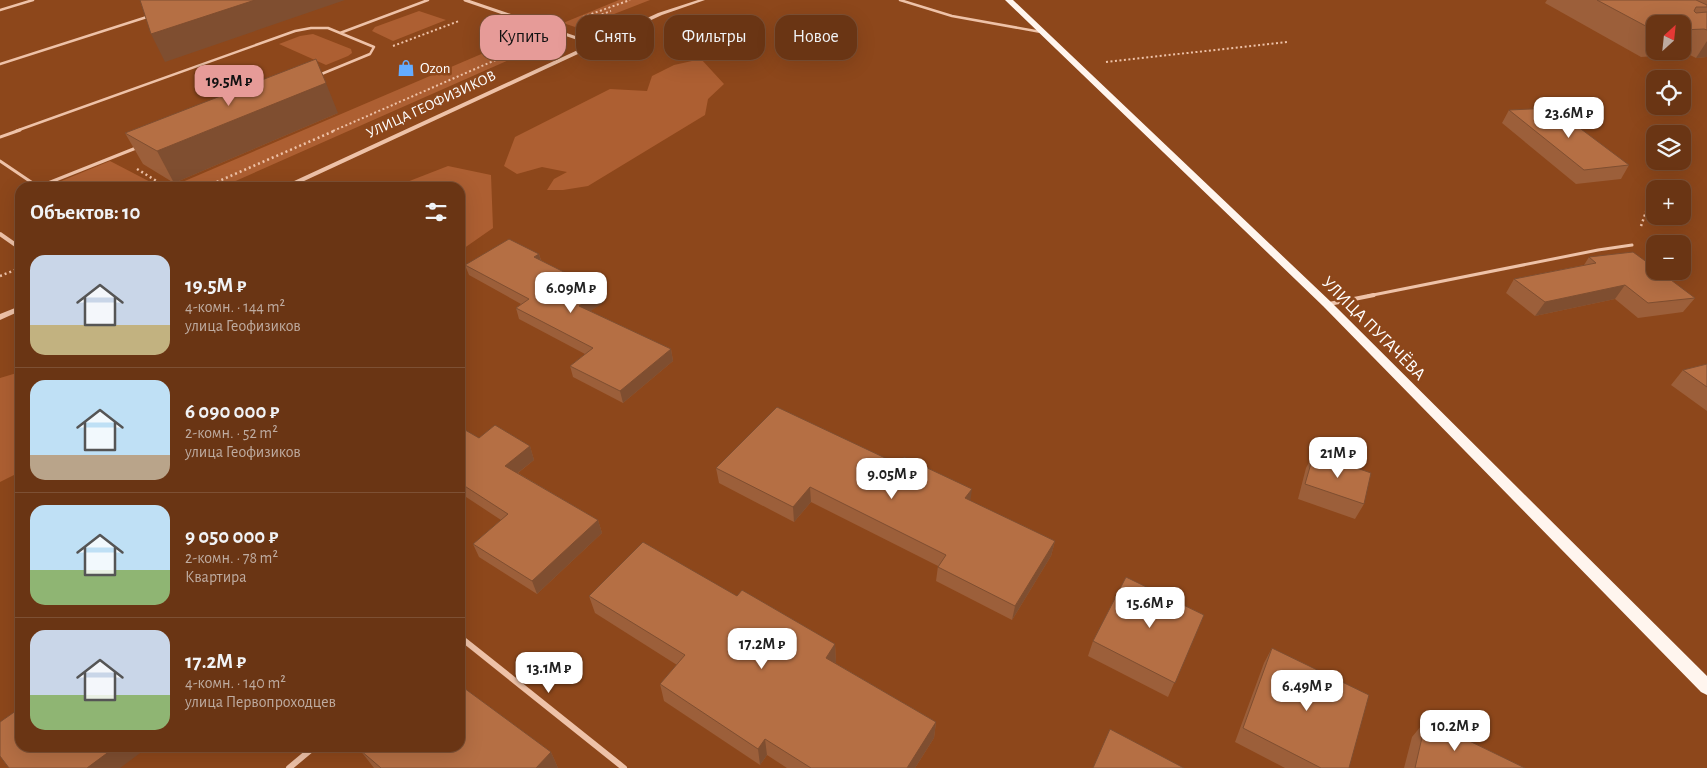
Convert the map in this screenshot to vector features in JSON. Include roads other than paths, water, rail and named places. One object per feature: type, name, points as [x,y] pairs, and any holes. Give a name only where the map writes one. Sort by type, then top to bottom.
[{"type":"main road","name":"УЛИЦА ПУГАЧЁВА","points":[[1009,0],[1327,304],[1707,687]]},
{"type":"street","points":[[465,0],[576,38]]},
{"type":"street","name":"УЛИЦА ГЕОФИЗИКОВ","points":[[654,17],[703,0]]},
{"type":"street","name":"УЛИЦА ГЕОФИЗИКОВ","points":[[295,182],[576,52]]},
{"type":"street","points":[[0,234],[15,244]]},
{"type":"street","points":[[0,317],[15,310]]},
{"type":"street","points":[[465,640],[624,768]]},
{"type":"street","points":[[289,768],[308,752]]},
{"type":"lane","points":[[0,10],[33,0]]},
{"type":"lane","points":[[340,33],[428,0]]},
{"type":"lane","points":[[900,0],[922,9],[967,20],[1043,32]]},
{"type":"lane","points":[[0,64],[155,14]]},
{"type":"lane","points":[[0,137],[295,31],[319,27],[328,28],[371,45],[374,48],[374,51],[362,58],[316,76]]},
{"type":"lane","points":[[51,182],[139,147]]},
{"type":"lane","points":[[0,161],[32,182]]},
{"type":"lane","points":[[1327,304],[1598,250],[1632,245]]},
{"type":"place","name":"Ozon","points":[[406,68]]}]
